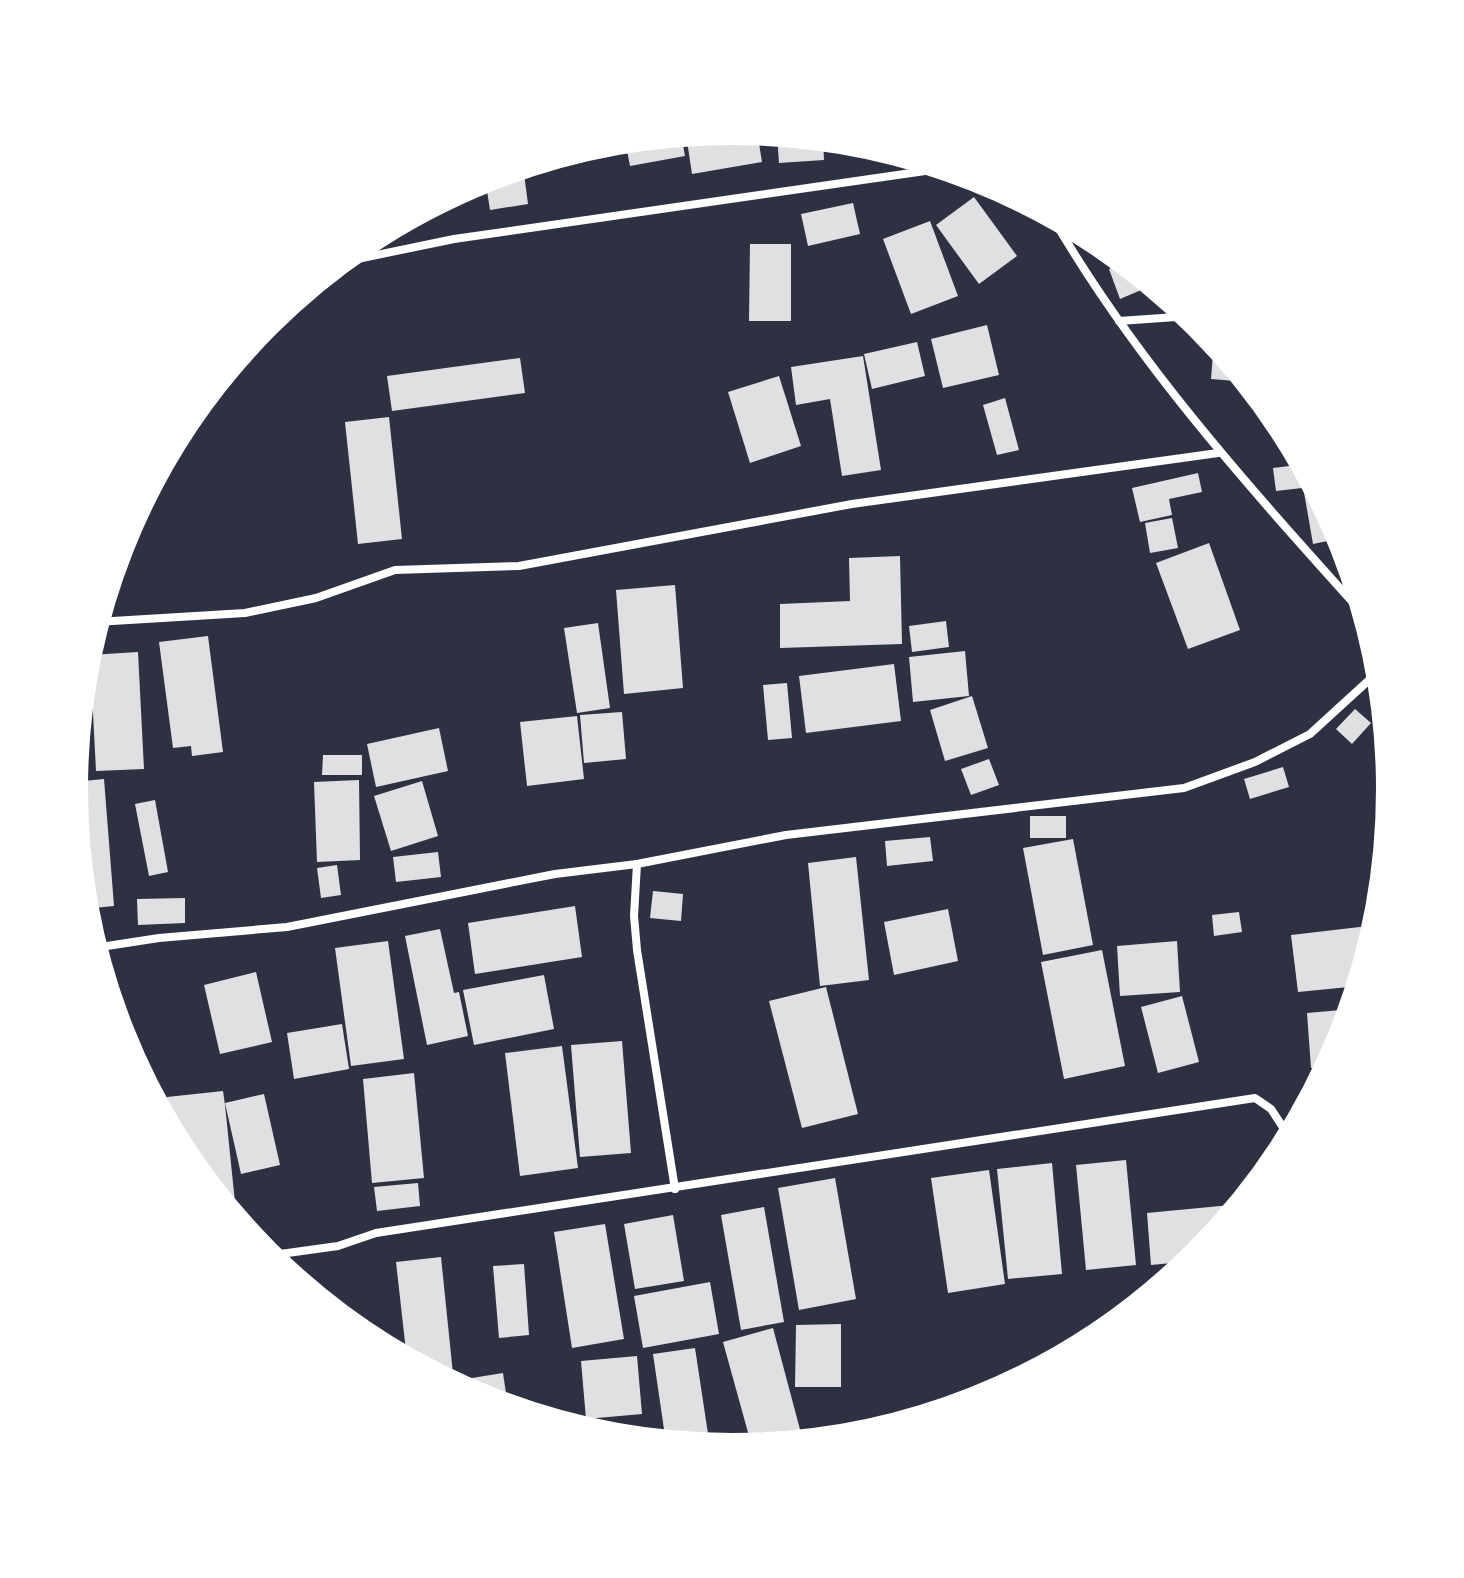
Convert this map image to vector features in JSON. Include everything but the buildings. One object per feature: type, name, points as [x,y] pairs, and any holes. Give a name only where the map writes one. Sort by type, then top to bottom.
[{"type":"street","points":[[365,257],[454,239],[921,172]]},
{"type":"street","points":[[1062,234],[1085,274],[1218,453],[1349,598]]},
{"type":"street","points":[[1119,321],[1173,317]]},
{"type":"street","points":[[108,621],[245,613],[316,598],[395,570],[519,566],[852,504],[1218,453]]},
{"type":"street","points":[[106,947],[287,927],[555,874],[637,864],[786,835],[1098,795],[1184,788],[1255,762],[1310,734],[1369,681]]},
{"type":"street","points":[[637,864],[634,916],[637,950],[675,1189]]},
{"type":"street","points":[[283,1254],[338,1246],[376,1233],[1255,1098],[1271,1109],[1282,1126]]}]
